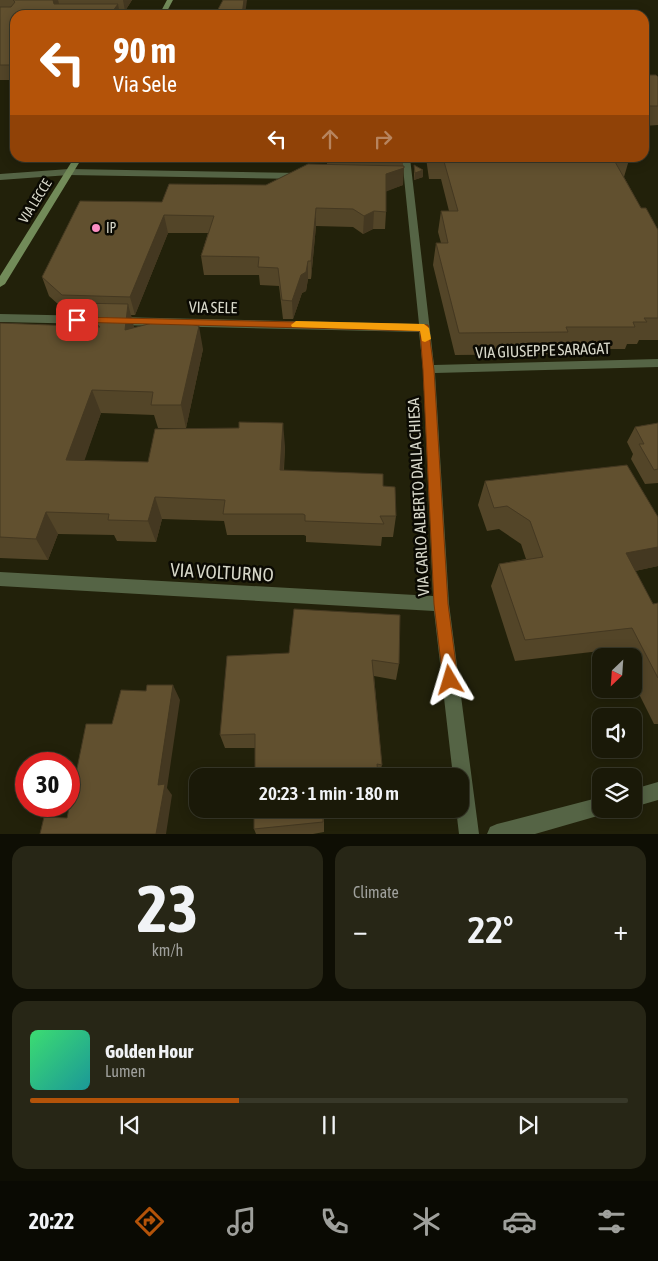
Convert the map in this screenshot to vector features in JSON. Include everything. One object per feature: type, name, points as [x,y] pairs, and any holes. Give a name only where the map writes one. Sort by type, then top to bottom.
[{"type":"street","name":"VIA LECCE","points":[[0,284],[75,162]]},
{"type":"street","name":"VIA CARLO ALBERTO DALLA CHIESA","points":[[405,162],[402,178],[429,370],[441,604],[469,834]]},
{"type":"street","points":[[0,177],[69,172],[308,176]]},
{"type":"street","name":"VIA SELE","points":[[0,318],[424,328]]},
{"type":"street","name":"VIA GIUSEPPE SARAGAT","points":[[429,370],[658,363]]},
{"type":"street","name":"VIA VOLTURNO","points":[[0,579],[441,604]]},
{"type":"street","points":[[642,796],[658,792]]},
{"type":"street","points":[[497,834],[592,808]]},
{"type":"building","points":[[13,0],[53,0],[54,4],[118,4],[114,10],[10,10],[10,65],[0,65],[0,7],[11,7],[15,2]]},
{"type":"building","points":[[223,0],[244,0],[243,10],[218,10]]},
{"type":"building","points":[[649,75],[656,75],[658,77],[658,106],[649,106]]},
{"type":"building","points":[[444,162],[615,162],[641,208],[646,208],[658,230],[658,318],[644,318],[647,322],[633,322],[635,327],[566,327],[568,332],[459,333],[436,243],[448,243],[441,211],[458,211]]},
{"type":"building","points":[[308,164],[404,166],[404,168],[386,174],[386,212],[374,211],[364,216],[353,209],[316,208],[311,261],[308,261],[306,272],[301,275],[292,301],[282,300],[278,268],[258,267],[259,257],[201,256],[214,216],[164,215],[130,297],[62,295],[42,277],[80,201],[162,202],[169,184],[266,185]]},
{"type":"building","points":[[414,165],[423,170],[415,173]]},
{"type":"building","points":[[73,303],[128,304],[125,330],[164,320],[199,326],[181,405],[151,405],[153,392],[92,390],[66,460],[148,462],[155,429],[239,428],[239,422],[283,423],[280,470],[383,474],[383,486],[395,487],[396,516],[380,516],[384,524],[305,521],[305,515],[303,514],[223,514],[225,500],[155,497],[148,521],[108,520],[109,514],[46,512],[36,539],[0,537],[0,323],[100,327]]},
{"type":"building","points":[[658,423],[658,469],[654,470],[639,444],[644,444],[635,427]]},
{"type":"building","points":[[627,465],[658,517],[658,547],[626,553],[653,604],[658,603],[658,678],[632,628],[525,640],[499,564],[543,557],[530,521],[507,506],[494,508],[485,481]]},
{"type":"building","points":[[294,609],[400,615],[399,664],[372,660],[382,765],[377,764],[377,768],[255,768],[255,734],[220,735],[227,656],[289,653]]},
{"type":"building","points":[[147,685],[173,685],[158,785],[165,784],[156,834],[40,834],[44,817],[80,817],[80,754],[86,724],[112,724],[121,690],[146,691]]},
{"type":"building","points":[[254,818],[323,818],[323,822],[254,829]]},
{"type":"slow traffic","points":[[296,325],[424,328],[425,339]]},
{"type":"place","name":"IP","points":[[96,228]]},
{"type":"route","points":[[77,320],[424,328],[429,370],[441,604],[450,680]]}]
